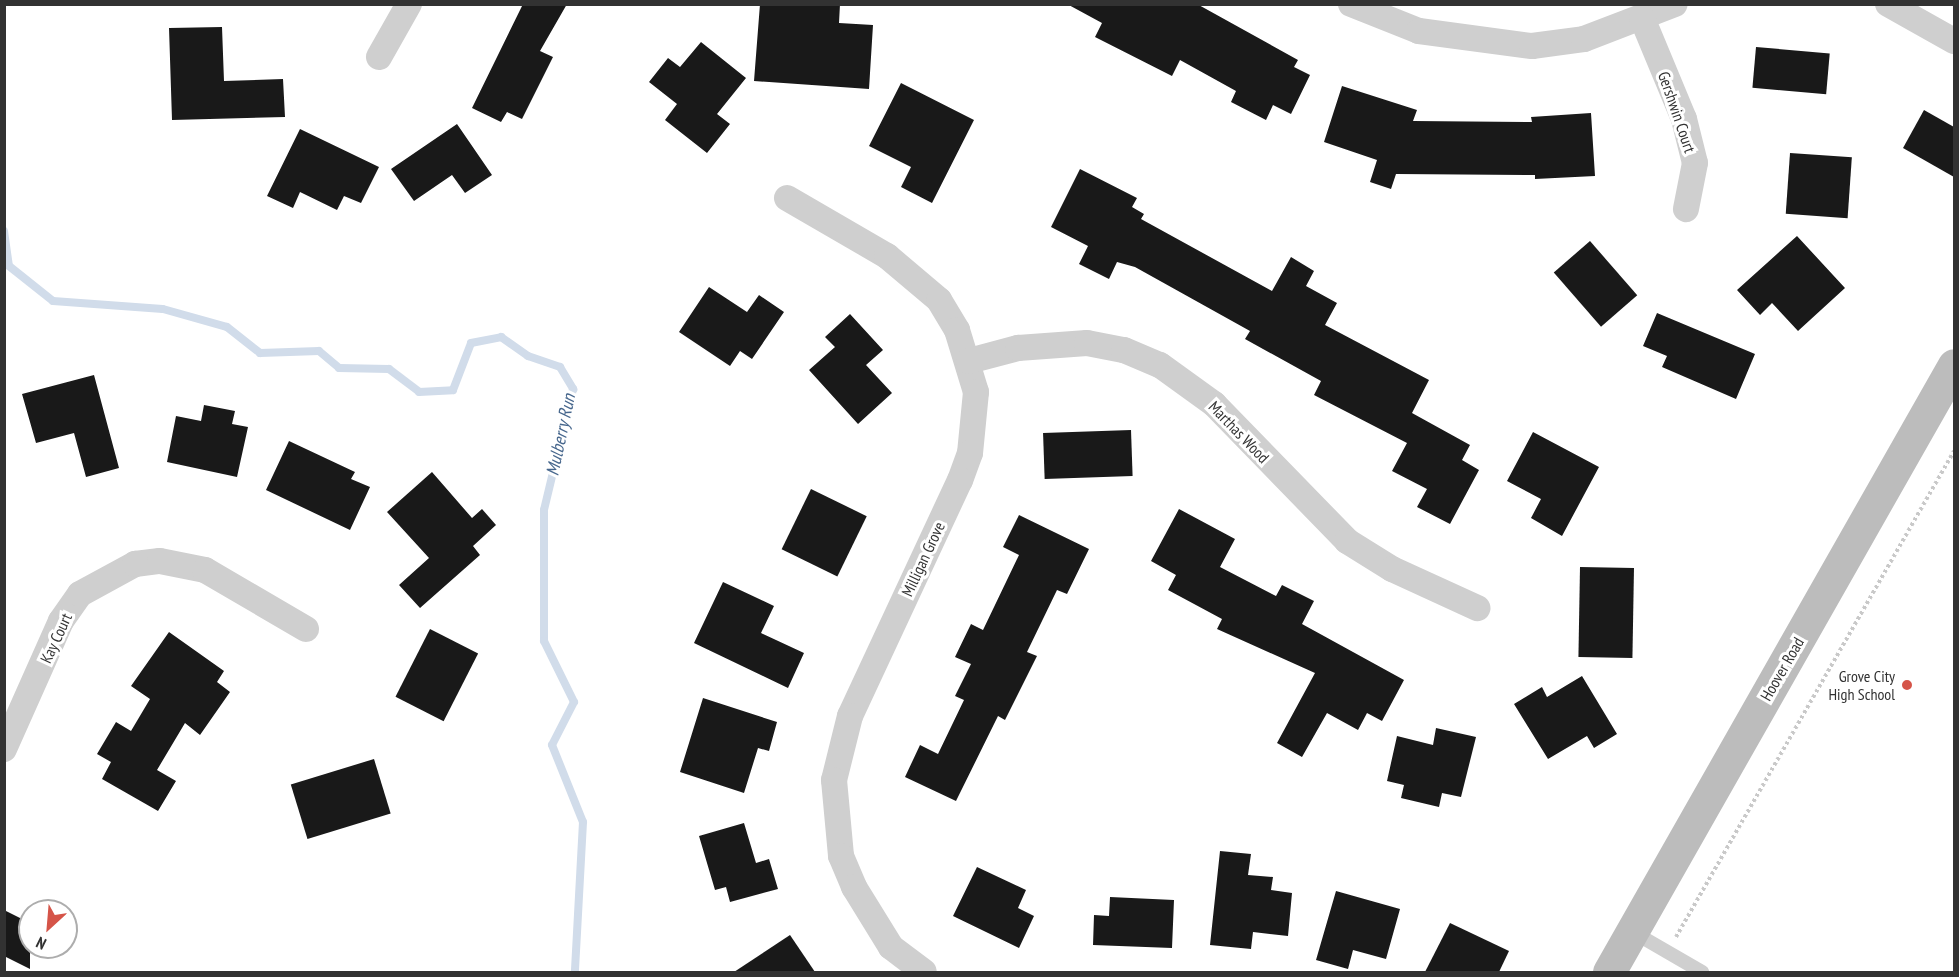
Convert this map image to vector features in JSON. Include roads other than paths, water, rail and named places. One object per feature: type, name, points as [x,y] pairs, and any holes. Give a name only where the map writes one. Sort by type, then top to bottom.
[{"type":"main road","name":"Hoover Road","points":[[1609,972],[1954,365]]},
{"type":"street","points":[[379,57],[409,4]]},
{"type":"street","points":[[1351,4],[1419,31],[1533,46],[1584,39],[1675,4]]},
{"type":"street","points":[[1888,4],[1954,41]]},
{"type":"street","name":"Gershwin Court","points":[[1642,18],[1684,119],[1695,163],[1686,209]]},
{"type":"street","name":"Milligan Grove","points":[[787,198],[916,277],[939,300],[969,361],[976,392],[970,453],[850,716],[834,780],[842,856],[854,887],[891,947],[924,972]]},
{"type":"street","name":"Marthas Wood","points":[[969,361],[1018,348],[1086,344],[1124,350],[1160,365],[1214,404],[1347,541],[1392,569],[1477,608]]},
{"type":"street","name":"Kay Court","points":[[4,749],[61,621],[81,594],[135,564],[159,561],[205,570],[306,629]]},
{"type":"lane","points":[[1633,932],[1702,972]]},
{"type":"waterway","name":"Mulberry Run","points":[[4,231],[9,266],[53,301],[163,309],[227,327],[260,353],[319,351],[339,368],[389,369],[419,392],[453,390],[471,343],[501,337],[528,356],[560,367],[573,389],[544,510],[544,641],[574,702],[552,745],[583,822],[575,972]]},
{"type":"place","name":"Grove City High School","points":[[1907,685]]}]
